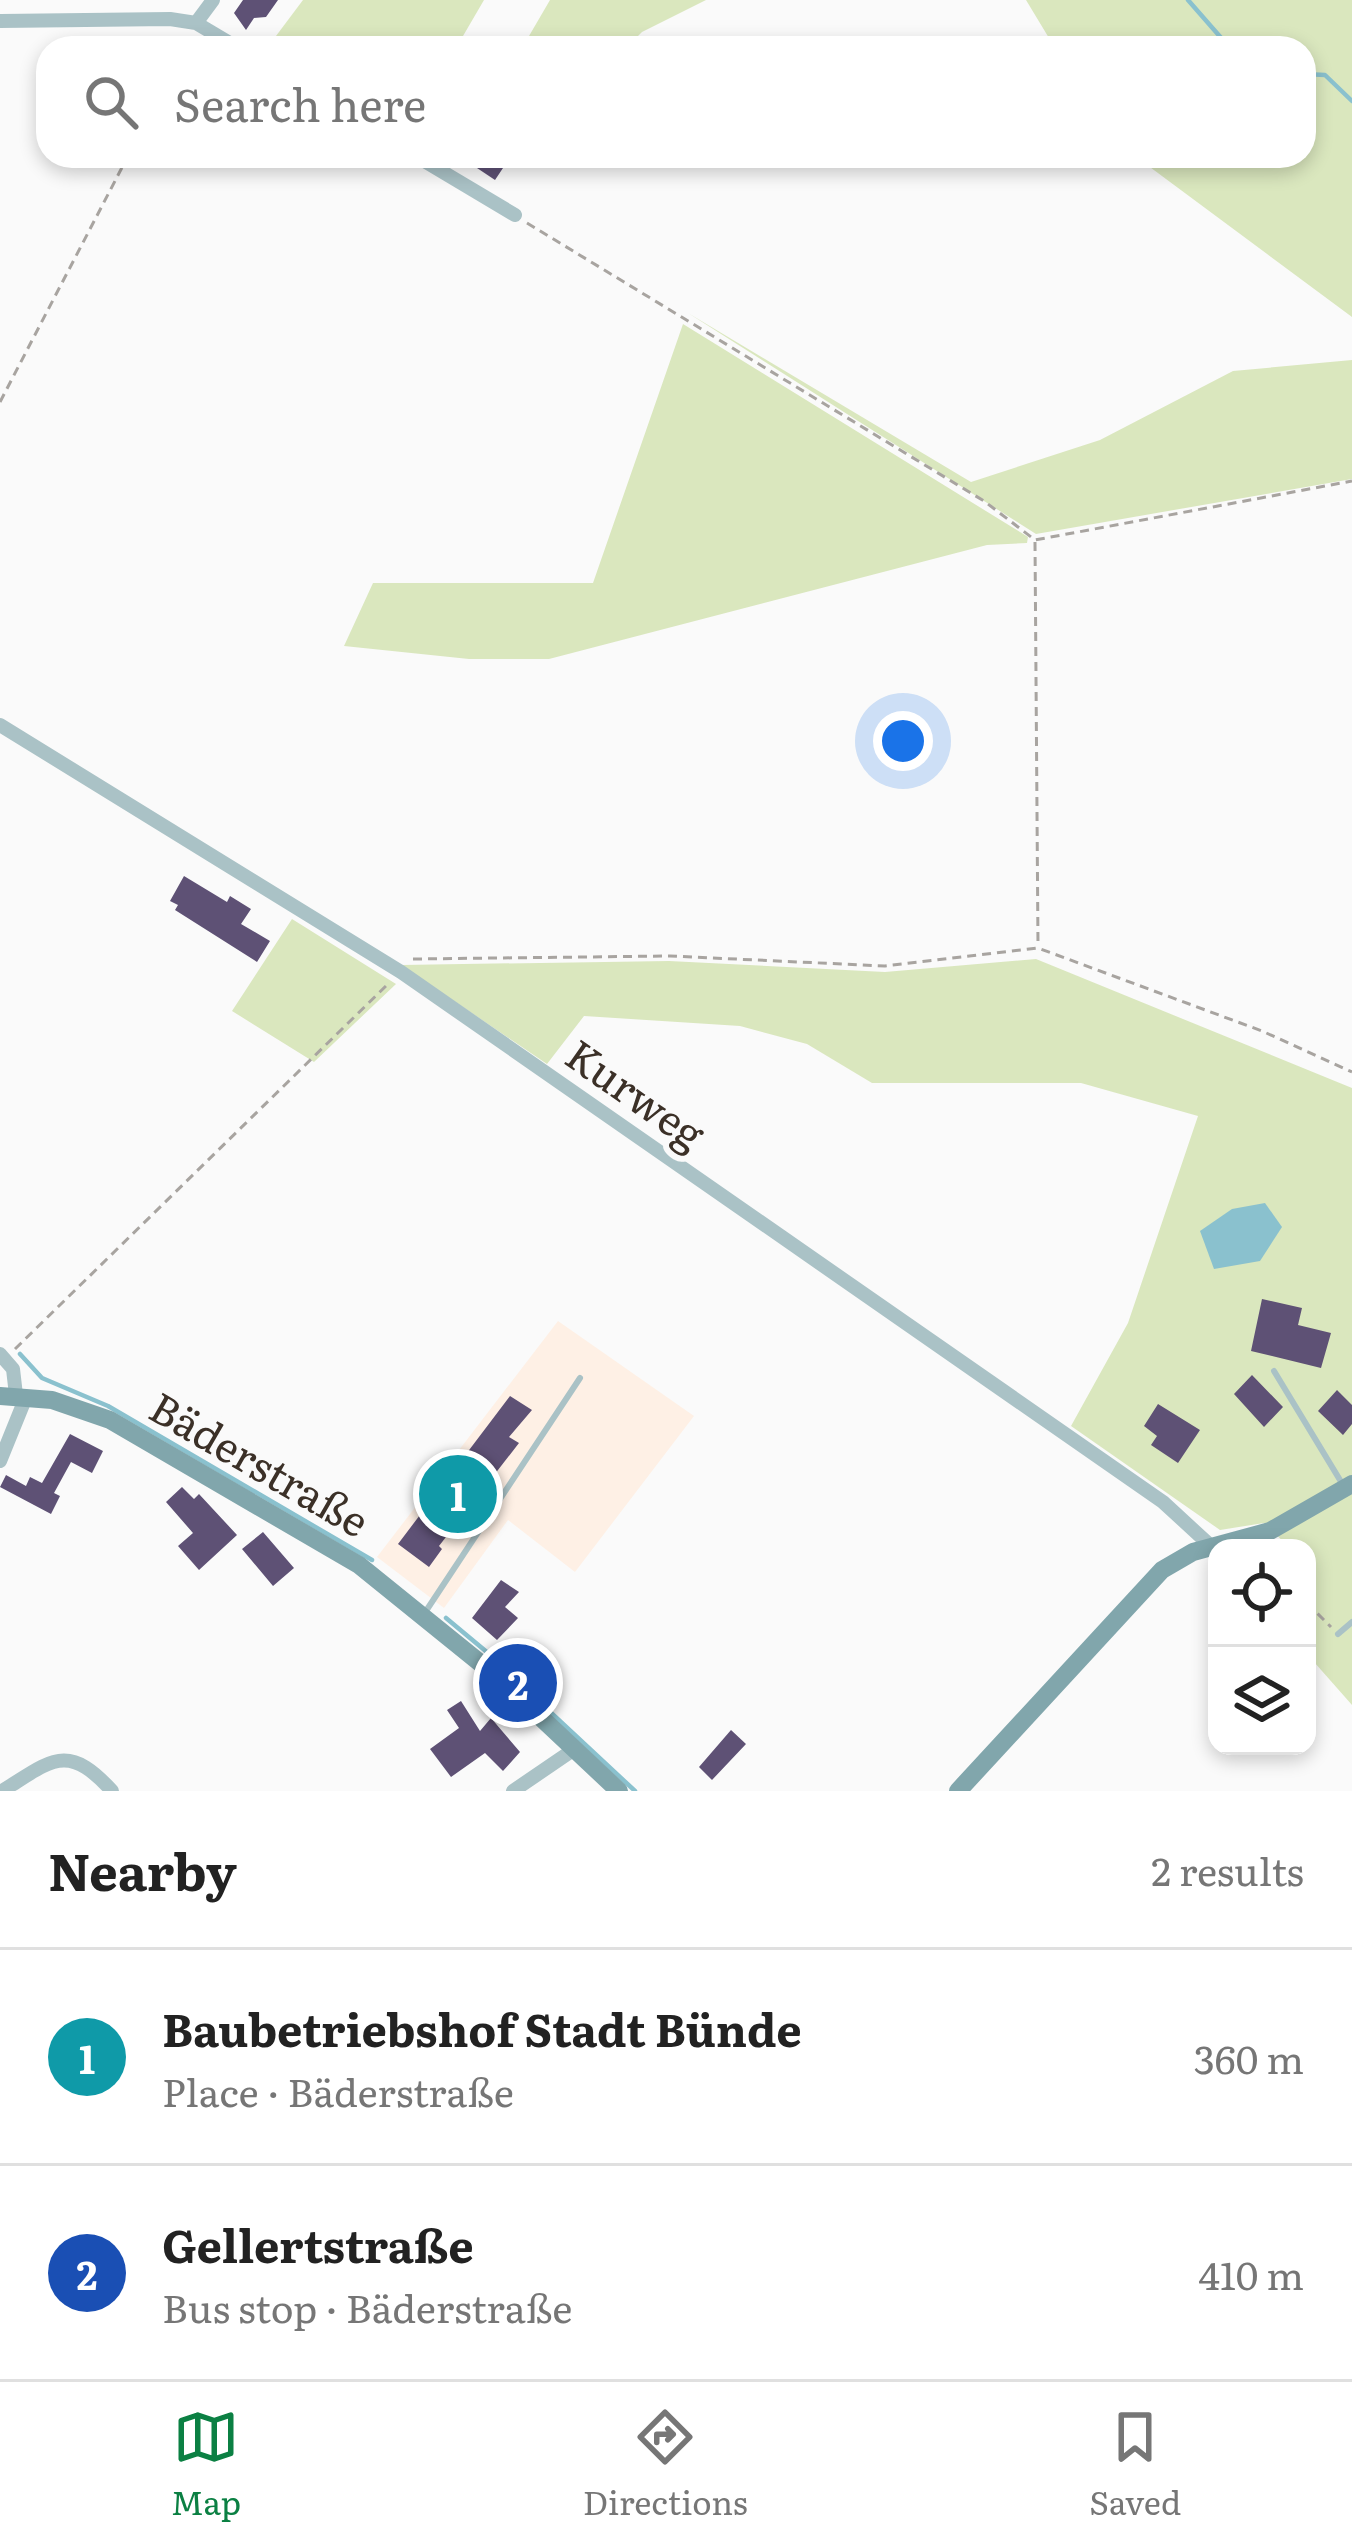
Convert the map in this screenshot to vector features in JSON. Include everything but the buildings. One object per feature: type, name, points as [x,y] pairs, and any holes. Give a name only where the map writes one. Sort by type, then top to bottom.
[{"type":"street","points":[[196,23],[213,0]]},
{"type":"street","points":[[0,21],[196,23],[218,36]]},
{"type":"street","points":[[436,168],[515,215]]},
{"type":"street","name":"Kurweg","points":[[0,725],[381,959],[1163,1502],[1208,1543]]},
{"type":"street","points":[[0,1461],[14,1396],[13,1370],[2,1356]]},
{"type":"street","name":"Bäderstraße","points":[[14,1396],[84,1408],[110,1420],[359,1565],[424,1614],[577,1748],[619,1791]]},
{"type":"street","points":[[1243,1539],[1270,1531],[1348,1486]]},
{"type":"street","points":[[958,1791],[1146,1585],[1177,1560],[1208,1550]]},
{"type":"street","points":[[513,1791],[577,1748]]},
{"type":"street","points":[[2,1791],[52,1760],[73,1758],[91,1768],[112,1791]]},
{"type":"lane","points":[[1274,1371],[1348,1486]]},
{"type":"lane","points":[[424,1614],[580,1378]]},
{"type":"lane","points":[[1338,1634],[1352,1622]]},
{"type":"path","points":[[0,402],[122,168]]},
{"type":"path","points":[[515,215],[984,501],[1035,540],[1352,481]]},
{"type":"path","points":[[1035,540],[1038,948]]},
{"type":"path","points":[[381,959],[670,956],[885,966],[1038,948],[1262,1031],[1352,1072]]},
{"type":"path","points":[[2,1356],[400,972]]},
{"type":"shaded area","points":[[558,1321],[694,1416],[575,1572],[508,1520],[444,1608],[377,1557]]},
{"type":"green space","points":[[303,0],[484,0],[463,36],[276,36]]},
{"type":"green space","points":[[550,0],[706,0],[638,36],[529,36]]},
{"type":"green space","points":[[1026,0],[1352,0],[1352,317],[1151,168],[1316,168],[1316,36],[1048,36]]},
{"type":"green space","points":[[688,313],[971,482],[1100,440],[1233,371],[1352,360],[1352,479],[1036,534]]},
{"type":"green space","points":[[683,324],[1028,537],[1027,543],[987,545],[549,659],[469,659],[344,646],[373,583],[593,583]]},
{"type":"green space","points":[[292,919],[396,984],[314,1062],[232,1011]]},
{"type":"green space","points":[[1036,959],[1352,1088],[1352,1705],[1316,1664],[1316,1539],[1281,1539],[1264,1523],[1220,1530],[1071,1426],[1128,1323],[1198,1116],[1081,1083],[872,1083],[807,1044],[740,1026],[584,1016],[547,1064],[401,965],[669,961],[885,972]]},
{"type":"water","points":[[1265,1203],[1282,1227],[1260,1261],[1214,1269],[1200,1231],[1232,1209]]},
{"type":"waterway","points":[[1188,0],[1220,36]]},
{"type":"waterway","points":[[1316,75],[1325,75],[1352,101]]},
{"type":"waterway","points":[[20,1354],[42,1378],[108,1406],[372,1560]]},
{"type":"waterway","points":[[446,1618],[488,1653]]},
{"type":"waterway","points":[[502,1667],[635,1791]]},
{"type":"place","name":"Baubetriebshof Stadt Bünde","points":[[458,1494]]},
{"type":"place","name":"Gellertstraße","points":[[518,1683]]}]
